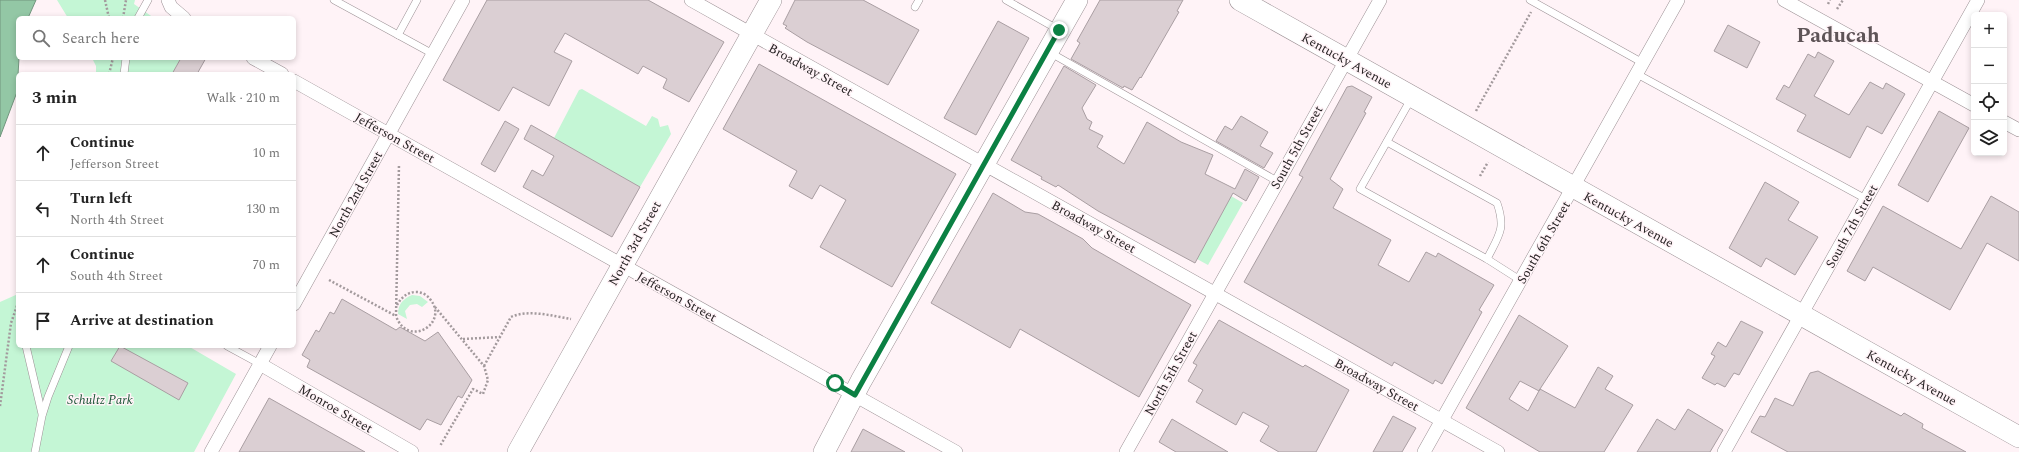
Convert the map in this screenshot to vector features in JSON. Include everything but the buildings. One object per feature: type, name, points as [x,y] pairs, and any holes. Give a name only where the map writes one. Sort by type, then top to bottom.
[{"type":"main road","name":"North 3rd Street","points":[[518,452],[771,0]]},
{"type":"main road","points":[[824,452],[1077,0]]},
{"type":"main road","name":"Kentucky Avenue","points":[[1240,0],[2019,437]]},
{"type":"street","points":[[168,0],[172,7],[182,16]]},
{"type":"street","name":"North 2nd Street","points":[[296,300],[463,0]]},
{"type":"street","name":"Broadway Street","points":[[691,0],[1498,452]]},
{"type":"street","name":"South 5th Street","points":[[1214,294],[1380,0]]},
{"type":"street","name":"South 6th Street","points":[[1424,452],[1520,280],[1574,188],[1678,0]]},
{"type":"street","points":[[1784,0],[1971,103]]},
{"type":"street","name":"South 7th Street","points":[[1724,452],[1978,0]]},
{"type":"street","points":[[257,60],[278,72]]},
{"type":"street","name":"Jefferson Street","points":[[296,82],[956,452]]},
{"type":"street","points":[[2007,124],[2019,130]]},
{"type":"street","name":"North 5th Street","points":[[1126,452],[1214,294]]},
{"type":"street","points":[[211,452],[269,348]]},
{"type":"street","name":"Monroe Street","points":[[260,364],[412,452]]},
{"type":"lane","points":[[139,16],[148,0]]},
{"type":"lane","points":[[334,0],[433,54]]},
{"type":"lane","points":[[398,35],[417,0]]},
{"type":"lane","points":[[915,7],[919,0]]},
{"type":"lane","points":[[1006,0],[1059,30]]},
{"type":"lane","points":[[1530,0],[1640,69],[1866,199]]},
{"type":"lane","points":[[1048,51],[1277,181]]},
{"type":"lane","points":[[124,72],[126,60]]},
{"type":"lane","points":[[1412,97],[1360,189],[1487,259],[1520,280]]},
{"type":"lane","points":[[1387,142],[1497,203],[1502,218],[1500,232],[1487,259]]},
{"type":"lane","points":[[27,348],[40,399],[42,416]]},
{"type":"lane","points":[[35,452],[42,416],[68,348]]},
{"type":"lane","points":[[232,348],[260,364]]},
{"type":"path","points":[[105,0],[109,16]]},
{"type":"path","points":[[123,16],[126,0]]},
{"type":"path","points":[[1828,4],[1830,0]]},
{"type":"path","points":[[1838,9],[1842,0]]},
{"type":"path","points":[[1476,111],[1531,12]]},
{"type":"path","points":[[110,72],[112,60]]},
{"type":"path","points":[[1480,176],[1488,162]]},
{"type":"path","points":[[399,164],[395,300],[397,305],[396,316],[398,321],[406,330],[417,332],[428,328],[434,318],[435,307]]},
{"type":"path","points":[[329,280],[396,316]]},
{"type":"path","points":[[397,305],[404,296],[416,292],[428,297],[484,366],[488,380],[483,394],[473,389],[440,446]]},
{"type":"path","points":[[0,406],[11,323],[16,309]]},
{"type":"path","points":[[484,366],[511,317],[518,314],[552,316],[571,319]]},
{"type":"path","points":[[462,339],[500,337]]},
{"type":"green space","points":[[57,0],[135,0],[134,4],[151,16],[67,16]]},
{"type":"green space","points":[[93,60],[201,60],[194,72],[96,72],[96,66]]},
{"type":"green space","points":[[582,89],[646,126],[652,116],[658,119],[660,127],[668,125],[671,134],[640,187],[554,138],[579,90]]},
{"type":"green space","points":[[1231,196],[1243,203],[1208,265],[1197,259]]},
{"type":"green space","name":"Schultz Park","points":[[16,295],[16,348],[191,348],[236,374],[194,452],[0,452],[0,302]]},
{"type":"green space","points":[[412,295],[420,296],[428,302],[422,307],[417,304],[410,305],[405,311],[407,319],[398,314],[398,310],[402,302]]},
{"type":"shaded area","points":[[0,0],[36,0],[29,16],[16,16],[16,60],[19,60],[18,72],[16,72],[16,95],[0,137]]},
{"type":"district","name":"Paducah","points":[[1838,35]]},
{"type":"route","points":[[835,383],[855,395],[861,381],[1059,30]]}]
